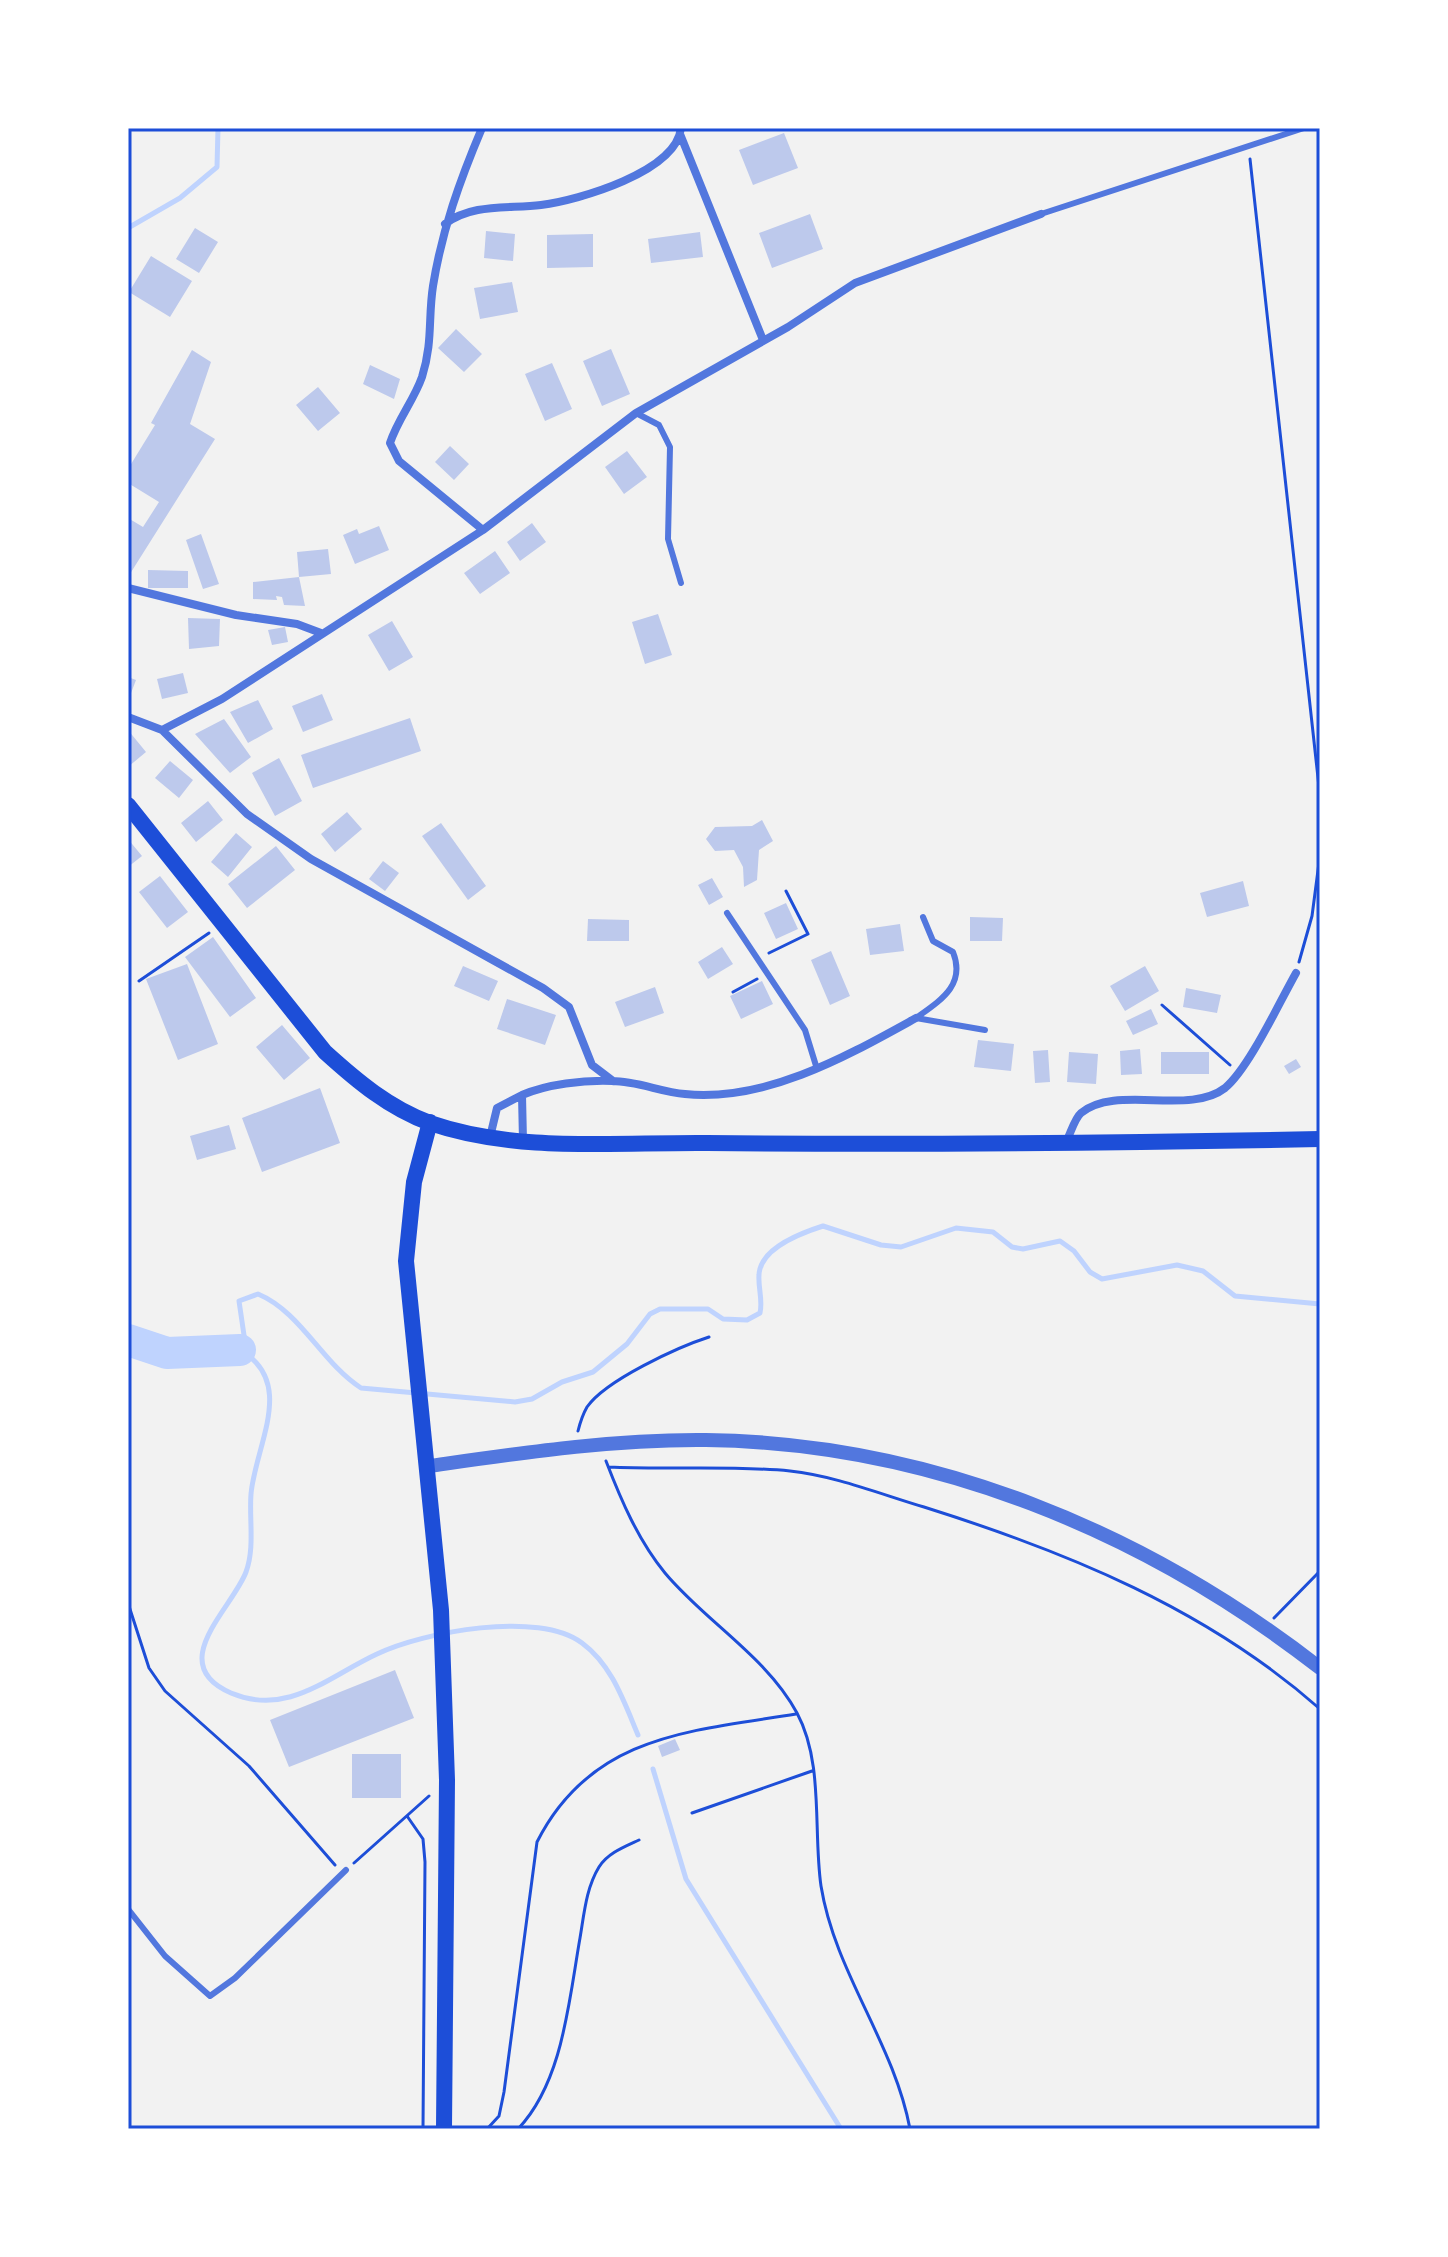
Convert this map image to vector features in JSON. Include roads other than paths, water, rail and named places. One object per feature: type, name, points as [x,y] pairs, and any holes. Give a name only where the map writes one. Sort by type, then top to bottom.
[{"type":"main road","points":[[128,805],[325,1052],[357,1082],[395,1107],[430,1122],[490,1137],[523,1141],[782,1143],[1320,1139]]},
{"type":"main road","points":[[430,1122],[414,1182],[406,1261],[429,1466],[441,1610],[447,1780],[444,2129]]},
{"type":"street","points":[[482,128],[445,225],[432,290],[432,335],[421,379],[396,424],[390,443],[399,461],[483,530]]},
{"type":"street","points":[[445,225],[458,214],[474,210],[544,205],[606,189],[653,165],[672,151],[680,131]]},
{"type":"street","points":[[680,131],[763,340]]},
{"type":"street","points":[[162,730],[222,699],[483,530],[636,413],[855,283],[1041,214]]},
{"type":"street","points":[[128,588],[236,615],[297,624],[321,633]]},
{"type":"street","points":[[128,717],[162,730],[247,814],[311,859],[543,988],[569,1007],[592,1065],[613,1081]]},
{"type":"street","points":[[1067,1140],[1080,1113],[1102,1103],[1206,1097],[1224,1088],[1239,1072],[1296,973]]},
{"type":"street","points":[[490,1137],[497,1108],[508,1099],[542,1087],[613,1081],[687,1095],[745,1090],[817,1069],[916,1018]]},
{"type":"street","points":[[522,1095],[523,1141]]},
{"type":"street","points":[[429,1466],[599,1443],[707,1440],[824,1449],[904,1464],[998,1491],[1090,1526],[1186,1575],[1266,1626],[1320,1668]]},
{"type":"lane","points":[[1041,214],[1304,128]]},
{"type":"lane","points":[[636,413],[659,425],[670,447],[668,539],[681,583]]},
{"type":"lane","points":[[727,913],[805,1030],[817,1069]]},
{"type":"lane","points":[[916,1018],[946,997],[958,974],[953,952],[933,941],[923,917]]},
{"type":"lane","points":[[916,1018],[985,1030]]},
{"type":"lane","points":[[128,1909],[165,1956],[210,1996],[235,1978],[346,1870]]},
{"type":"waterway","points":[[128,228],[180,198],[217,167],[218,128]]},
{"type":"waterway","points":[[638,1735],[616,1685],[592,1652],[563,1633],[538,1628],[481,1628],[422,1638],[377,1654],[290,1697],[252,1699],[231,1693],[212,1681],[203,1667],[203,1652],[208,1636],[239,1587],[249,1563],[251,1494],[270,1397],[266,1379],[257,1363],[240,1350],[245,1342],[239,1301],[258,1294],[273,1302],[299,1325],[347,1378],[361,1388],[515,1402],[532,1399],[562,1382],[593,1372],[627,1344],[650,1314],[660,1309],[708,1309],[723,1319],[747,1320],[760,1313],[759,1275],[766,1257],[783,1243],[823,1226],[881,1245],[901,1247],[956,1228],[993,1232],[1012,1247],[1023,1249],[1060,1241],[1074,1251],[1090,1272],[1102,1279],[1177,1265],[1203,1271],[1235,1296],[1320,1304]]},
{"type":"waterway","points":[[128,1340],[167,1353],[240,1350]]},
{"type":"waterway","points":[[653,1769],[686,1879],[841,2129]]}]
